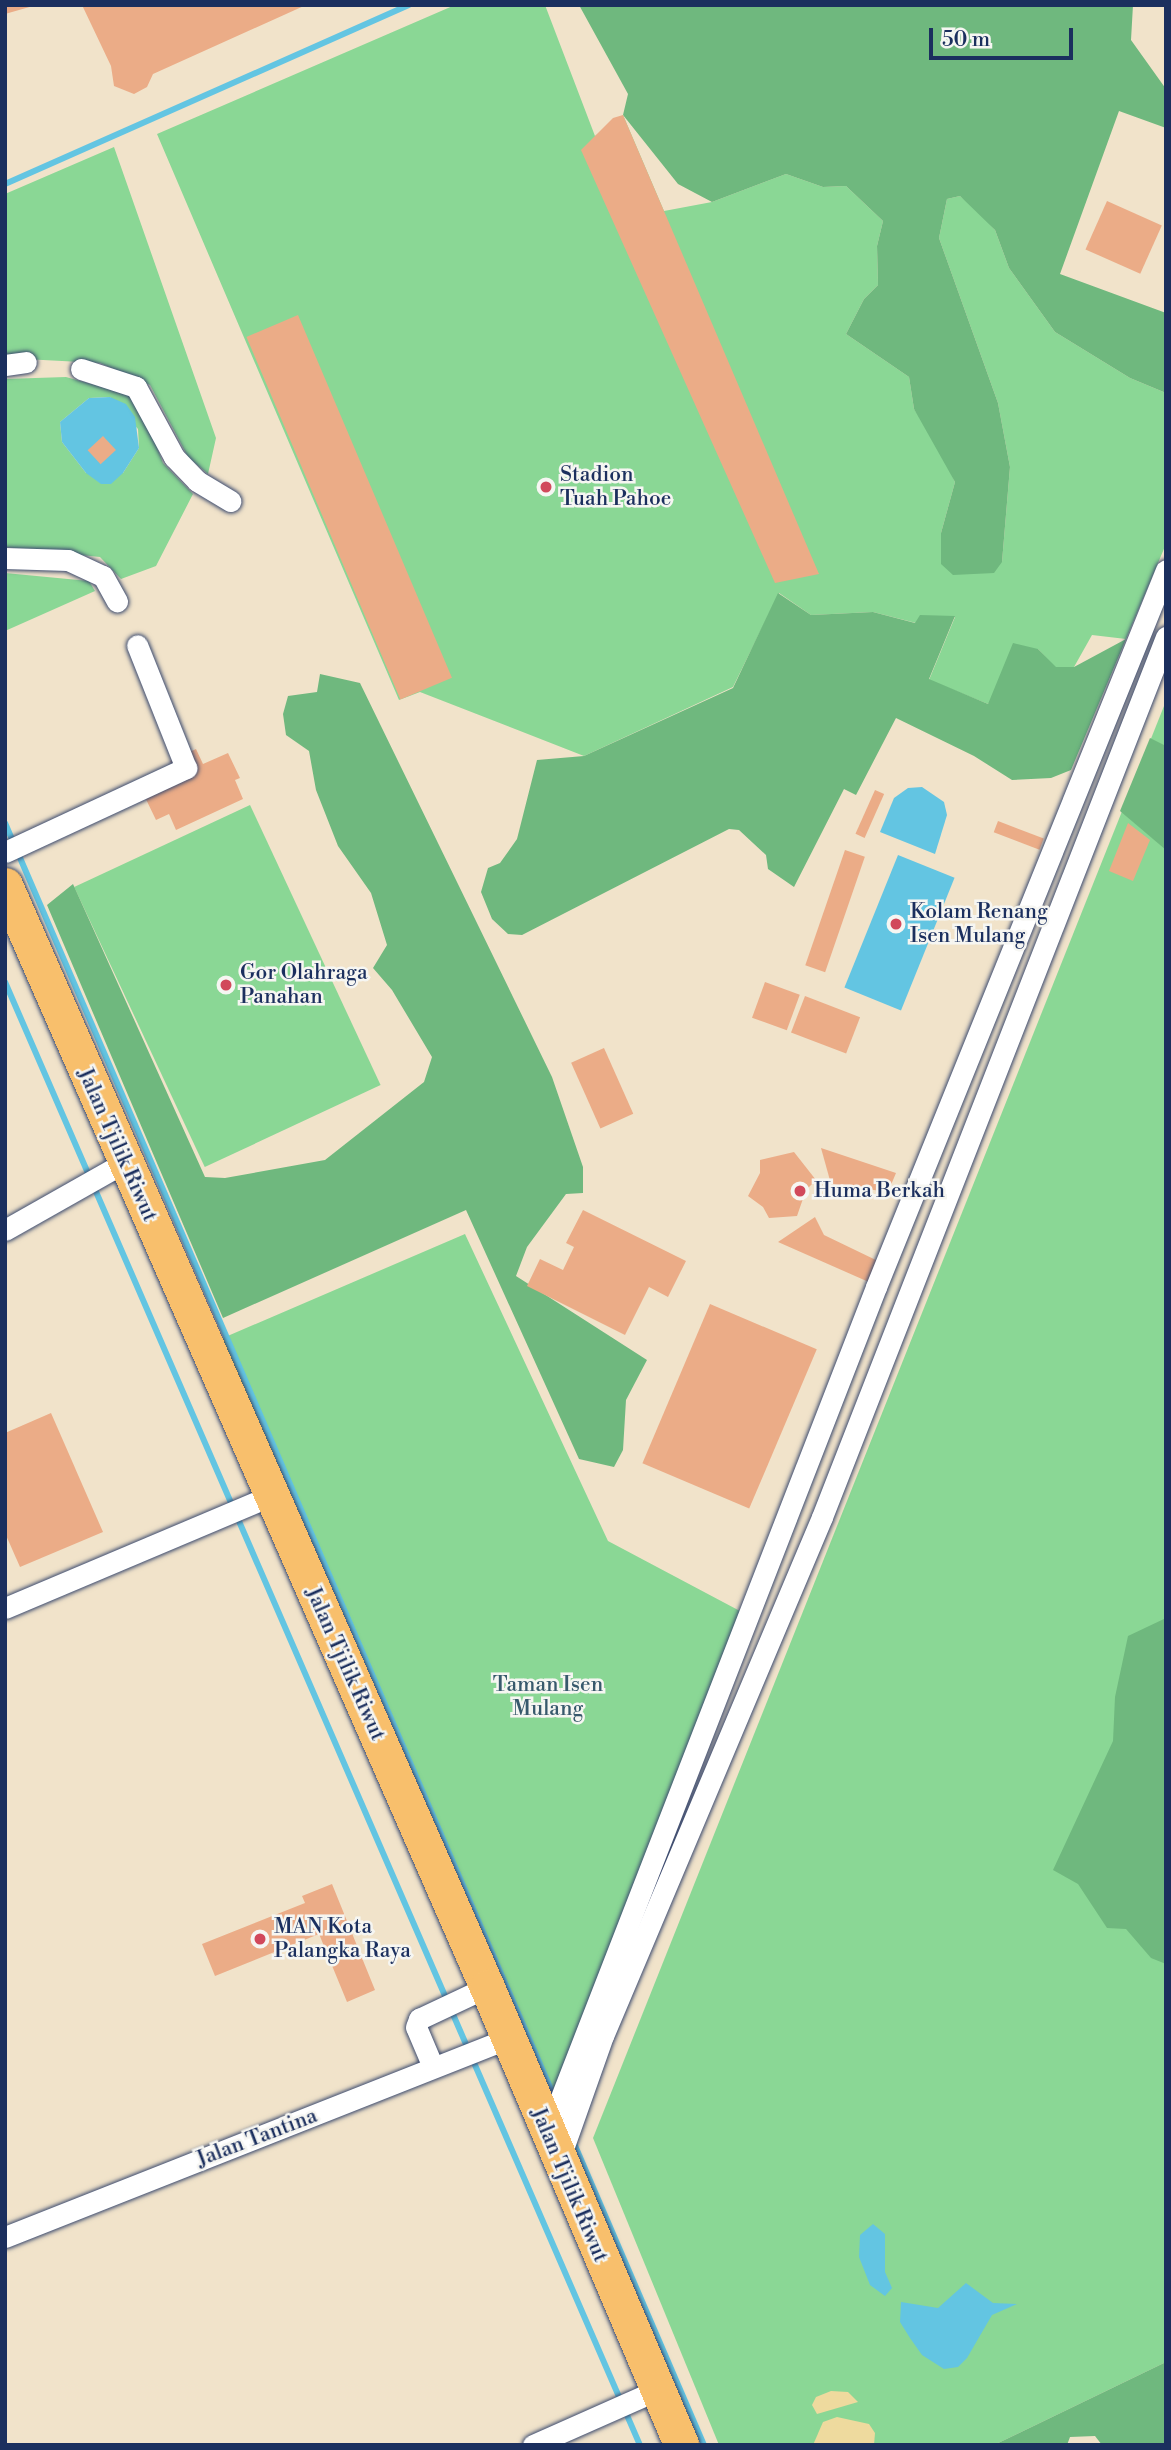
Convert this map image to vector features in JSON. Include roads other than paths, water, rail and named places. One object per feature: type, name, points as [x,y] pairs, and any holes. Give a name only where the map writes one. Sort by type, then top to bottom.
[{"type":"highway","name":"Jalan Tjilik Riwut","points":[[5,885],[487,1987],[558,2162],[681,2445]]},
{"type":"street","points":[[81,369],[136,387],[174,457],[197,481],[230,501]]},
{"type":"street","points":[[5,558],[68,560],[103,576],[117,601]]},
{"type":"street","points":[[542,2121],[556,2110],[876,1287],[1166,570]]},
{"type":"street","points":[[558,2162],[603,2036],[822,1517],[1166,637]]},
{"type":"street","points":[[13,848],[186,768],[136,645]]},
{"type":"street","points":[[5,1230],[125,1162]]},
{"type":"street","points":[[5,1608],[270,1496]]},
{"type":"street","points":[[433,2067],[416,2027],[419,2019],[487,1987]]},
{"type":"street","name":"Jalan Tantina","points":[[5,2236],[509,2038]]},
{"type":"street","points":[[533,2445],[657,2390]]},
{"type":"water","points":[[110,397],[126,404],[135,417],[139,448],[123,473],[111,484],[101,484],[86,473],[62,442],[60,422],[89,398]]},
{"type":"water","points":[[922,787],[944,802],[947,815],[935,854],[880,832],[894,798],[908,788]]},
{"type":"water","points":[[898,855],[955,878],[901,1010],[844,988]]},
{"type":"water","points":[[873,2224],[885,2234],[885,2272],[892,2288],[885,2296],[870,2285],[859,2257],[860,2235]]},
{"type":"water","points":[[966,2283],[993,2303],[1017,2304],[992,2315],[967,2358],[958,2367],[944,2369],[922,2355],[910,2338],[900,2322],[901,2302],[938,2308]]},
{"type":"waterway","points":[[5,184],[408,5]]},
{"type":"waterway","points":[[5,823],[555,2099]]},
{"type":"waterway","points":[[5,982],[640,2445]]},
{"type":"waterway","points":[[573,2141],[704,2445]]},
{"type":"place","name":"Stadion Tuah Pahoe","points":[[546,487]]},
{"type":"place","name":"Kolam Renang Isen Mulang","points":[[896,924]]},
{"type":"place","name":"Gor Olahraga Panahan","points":[[226,985]]},
{"type":"place","name":"Huma Berkah","points":[[800,1191]]},
{"type":"place","name":"MAN Kota Palangka Raya","points":[[260,1939]]},
{"type":"park label","name":"Taman Isen Mulang","points":[[548,1697]]}]
